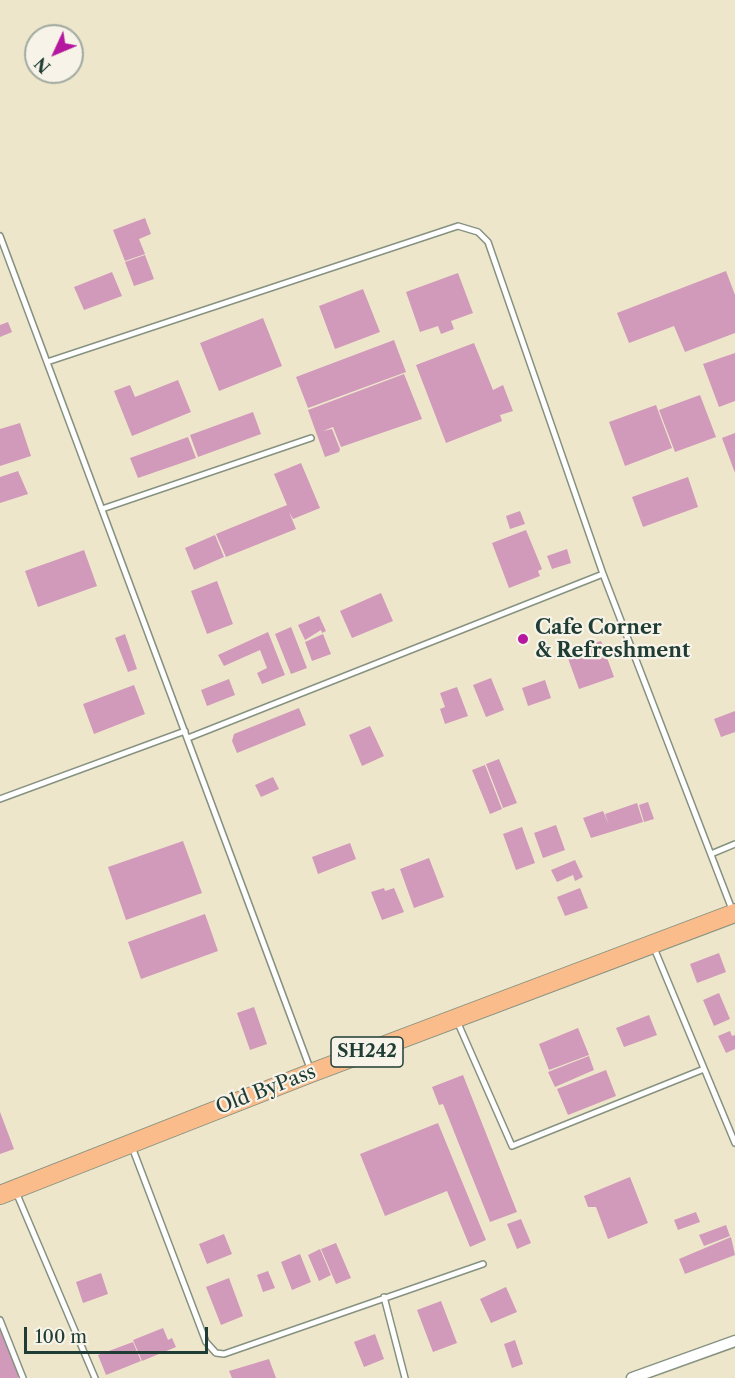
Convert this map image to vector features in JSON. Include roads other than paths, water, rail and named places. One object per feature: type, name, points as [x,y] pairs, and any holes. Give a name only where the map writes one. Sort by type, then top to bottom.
[{"type":"main road","name":"Old ByPass","points":[[8,1193],[311,1073],[457,1020],[734,913]]},
{"type":"street","points":[[632,1378],[735,1341]]},
{"type":"lane","points":[[47,362],[458,226],[470,228],[488,242],[603,574],[734,913]]},
{"type":"lane","points":[[0,236],[311,1073]]},
{"type":"lane","points":[[102,509],[311,438]]},
{"type":"lane","points":[[188,738],[603,574]]},
{"type":"lane","points":[[0,799],[185,731]]},
{"type":"lane","points":[[711,854],[735,844]]},
{"type":"lane","points":[[652,943],[735,1143]]},
{"type":"lane","points":[[457,1020],[512,1146],[704,1069]]},
{"type":"lane","points":[[131,1143],[206,1342],[216,1353],[224,1354],[483,1264]]},
{"type":"lane","points":[[8,1193],[95,1378]]},
{"type":"lane","points":[[384,1297],[405,1378]]},
{"type":"lane","points":[[0,1320],[23,1378]]},
{"type":"place","name":"Cafe Corner & Refreshment","points":[[523,639]]}]
